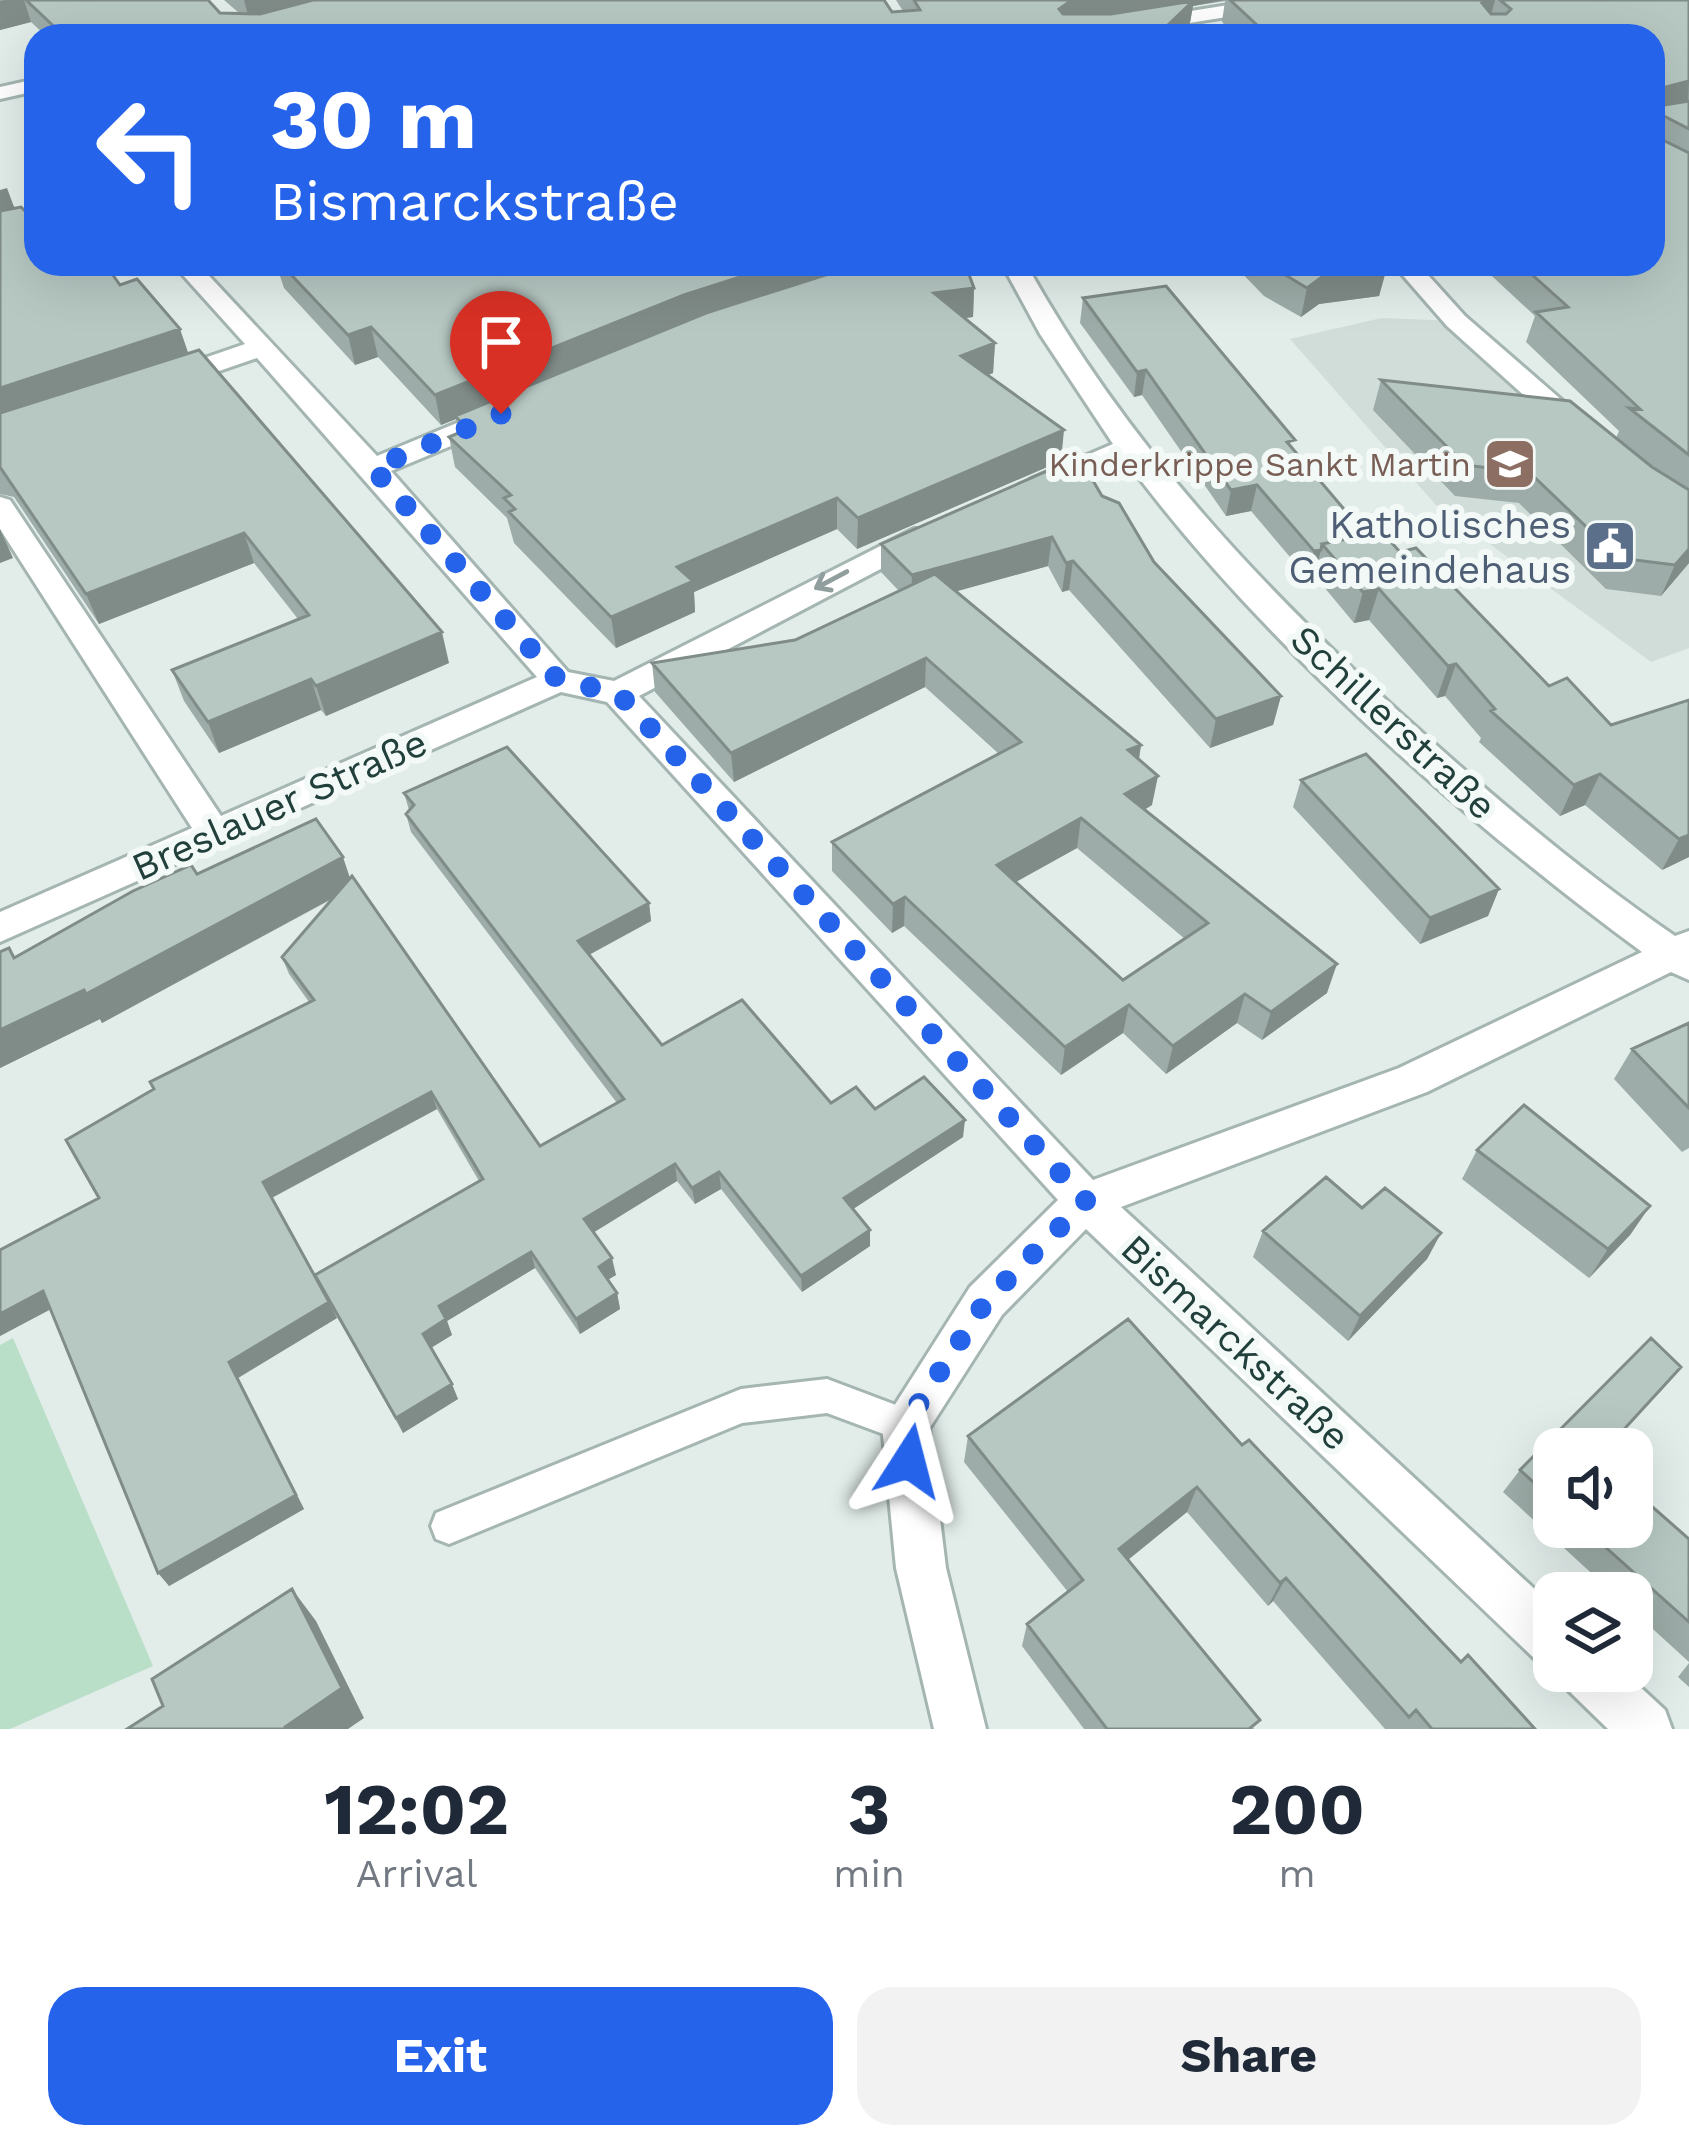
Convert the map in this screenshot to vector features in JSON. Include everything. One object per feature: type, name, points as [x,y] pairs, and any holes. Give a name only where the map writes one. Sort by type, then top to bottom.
[{"type":"street","points":[[1146,24],[1296,0]]},
{"type":"street","points":[[196,276],[558,680],[618,693],[885,552],[946,526]]},
{"type":"street","name":"Schillerstraße","points":[[1020,276],[1044,326],[1130,447],[1207,539],[1326,666],[1499,820],[1684,955]]},
{"type":"street","points":[[1416,276],[1456,322],[1602,449]]},
{"type":"street","points":[[132,392],[263,347]]},
{"type":"street","points":[[373,468],[526,404]]},
{"type":"street","points":[[1007,500],[1130,447]]},
{"type":"street","points":[[0,506],[214,833]]},
{"type":"street","name":"Breslauer Straße","points":[[0,928],[558,680]]},
{"type":"street","name":"Bismarckstraße","points":[[618,693],[1086,1201],[1533,1622]]},
{"type":"street","points":[[960,1729],[921,1568],[905,1425],[986,1301],[1086,1201],[1413,1080],[1684,955]]},
{"type":"street","points":[[1607,1692],[1646,1729]]},
{"type":"lane","points":[[449,1526],[741,1406],[826,1396],[905,1425]]},
{"type":"shaded area","name":"Kinderkrippe Sankt Martin","points":[[1382,318],[1456,321],[1689,516],[1689,648],[1651,662],[1435,504],[1290,339]]},
{"type":"green space","points":[[13,1338],[153,1666],[10,1729],[0,1729],[0,1345]]},
{"type":"building","points":[[26,0],[208,0],[220,13],[260,14],[313,0],[884,0],[892,12],[920,10],[914,0],[1072,0],[1059,9],[1063,14],[1111,14],[1193,1],[1169,24],[51,24]]},
{"type":"building","points":[[1230,0],[1488,0],[1482,3],[1491,14],[1506,14],[1511,9],[1500,0],[1689,0],[1689,81],[1665,87],[1665,24],[1256,24]]},
{"type":"building","points":[[1689,101],[1689,129],[1665,117],[1665,105]]},
{"type":"building","points":[[1665,141],[1689,153],[1689,455],[1629,408],[1640,409],[1536,312],[1568,307],[1533,276],[1665,276]]},
{"type":"building","points":[[24,210],[24,276],[114,276],[120,285],[137,279],[180,329],[0,388],[0,211]]},
{"type":"building","points":[[292,276],[743,276],[684,295],[435,395],[371,327],[348,335]]},
{"type":"building","points":[[822,276],[970,276],[974,288],[934,293],[995,343],[961,356],[1064,430],[858,518],[837,498],[677,567],[693,581],[611,617],[509,512],[515,509],[504,498],[511,495],[449,437],[468,429],[455,416],[706,313]]},
{"type":"building","points":[[1287,276],[1323,276],[1307,288]]},
{"type":"building","points":[[1166,286],[1295,440],[1287,442],[1366,535],[1322,544],[1321,550],[1314,551],[1257,485],[1231,490],[1146,370],[1137,372],[1083,298]]},
{"type":"building","points":[[199,350],[442,632],[316,686],[311,679],[208,722],[172,670],[309,615],[244,533],[86,594],[0,467],[0,413]]},
{"type":"building","points":[[1381,380],[1570,401],[1652,467],[1689,490],[1689,549],[1675,565],[1619,558],[1530,473],[1465,465]]},
{"type":"building","points":[[1079,457],[1102,496],[1119,503],[1154,562],[1281,696],[1216,719],[1073,561],[1066,563],[1052,537],[912,575],[881,544]]},
{"type":"building","points":[[1382,532],[1400,552],[1416,548],[1549,686],[1567,678],[1611,725],[1689,700],[1689,835],[1679,839],[1600,774],[1574,785],[1491,711],[1495,709],[1456,664],[1448,666],[1379,589],[1363,592],[1322,544]]},
{"type":"building","points":[[935,574],[1141,745],[1128,750],[1158,776],[1125,794],[1337,964],[1271,1012],[1245,994],[1173,1046],[1129,1005],[1065,1047],[905,897],[893,904],[832,842],[1021,742],[926,658],[731,753],[652,663],[795,640]],"holes":[[[1081,818],[1208,923],[1123,980],[997,865]]]},
{"type":"building","points":[[507,747],[649,903],[578,941],[662,1045],[742,1000],[831,1103],[856,1087],[875,1109],[924,1077],[965,1120],[844,1198],[870,1230],[801,1276],[719,1172],[692,1188],[675,1164],[584,1219],[612,1258],[599,1267],[617,1293],[576,1319],[531,1252],[439,1306],[446,1319],[423,1334],[452,1384],[396,1418],[315,1275],[483,1179],[431,1092],[263,1182],[329,1302],[229,1362],[296,1495],[158,1573],[43,1291],[0,1314],[0,1250],[99,1198],[66,1140],[154,1089],[150,1082],[314,1000],[282,957],[352,876],[540,1146],[624,1099],[406,814],[414,805],[404,793]]},
{"type":"building","points":[[1366,754],[1499,889],[1430,918],[1301,780]]},
{"type":"building","points":[[316,819],[343,857],[86,994],[84,990],[0,1030],[0,952],[9,948],[14,958],[133,891],[191,865],[197,874]]},
{"type":"building","points":[[1689,1023],[1689,1108],[1632,1049]]},
{"type":"building","points":[[1524,1105],[1650,1206],[1608,1249],[1477,1150]]},
{"type":"building","points":[[1326,1177],[1362,1208],[1385,1188],[1441,1233],[1360,1316],[1263,1231]]},
{"type":"building","points":[[1128,1319],[1242,1445],[1249,1440],[1461,1662],[1468,1655],[1535,1729],[1432,1729],[1416,1710],[1409,1717],[1286,1578],[1280,1583],[1197,1487],[1119,1549],[1260,1720],[1249,1729],[1107,1729],[1027,1624],[1083,1580],[968,1436]]},
{"type":"building","points":[[1651,1338],[1681,1367],[1625,1428],[1562,1428]]},
{"type":"building","points":[[1533,1457],[1533,1482],[1520,1470]]},
{"type":"building","points":[[1653,1507],[1689,1539],[1689,1622],[1653,1590],[1653,1572],[1633,1572],[1606,1548],[1653,1548]]},
{"type":"building","points":[[292,1589],[342,1688],[286,1729],[127,1729],[163,1706],[152,1679]]},
{"type":"place","name":"Kinderkrippe Sankt Martin","points":[[1510,464]]},
{"type":"place","name":"Katholisches Gemeindehaus","points":[[1610,546]]},
{"type":"route","points":[[501,414],[373,468],[558,680],[618,693],[1086,1201],[986,1301],[905,1425],[909,1461]]}]
